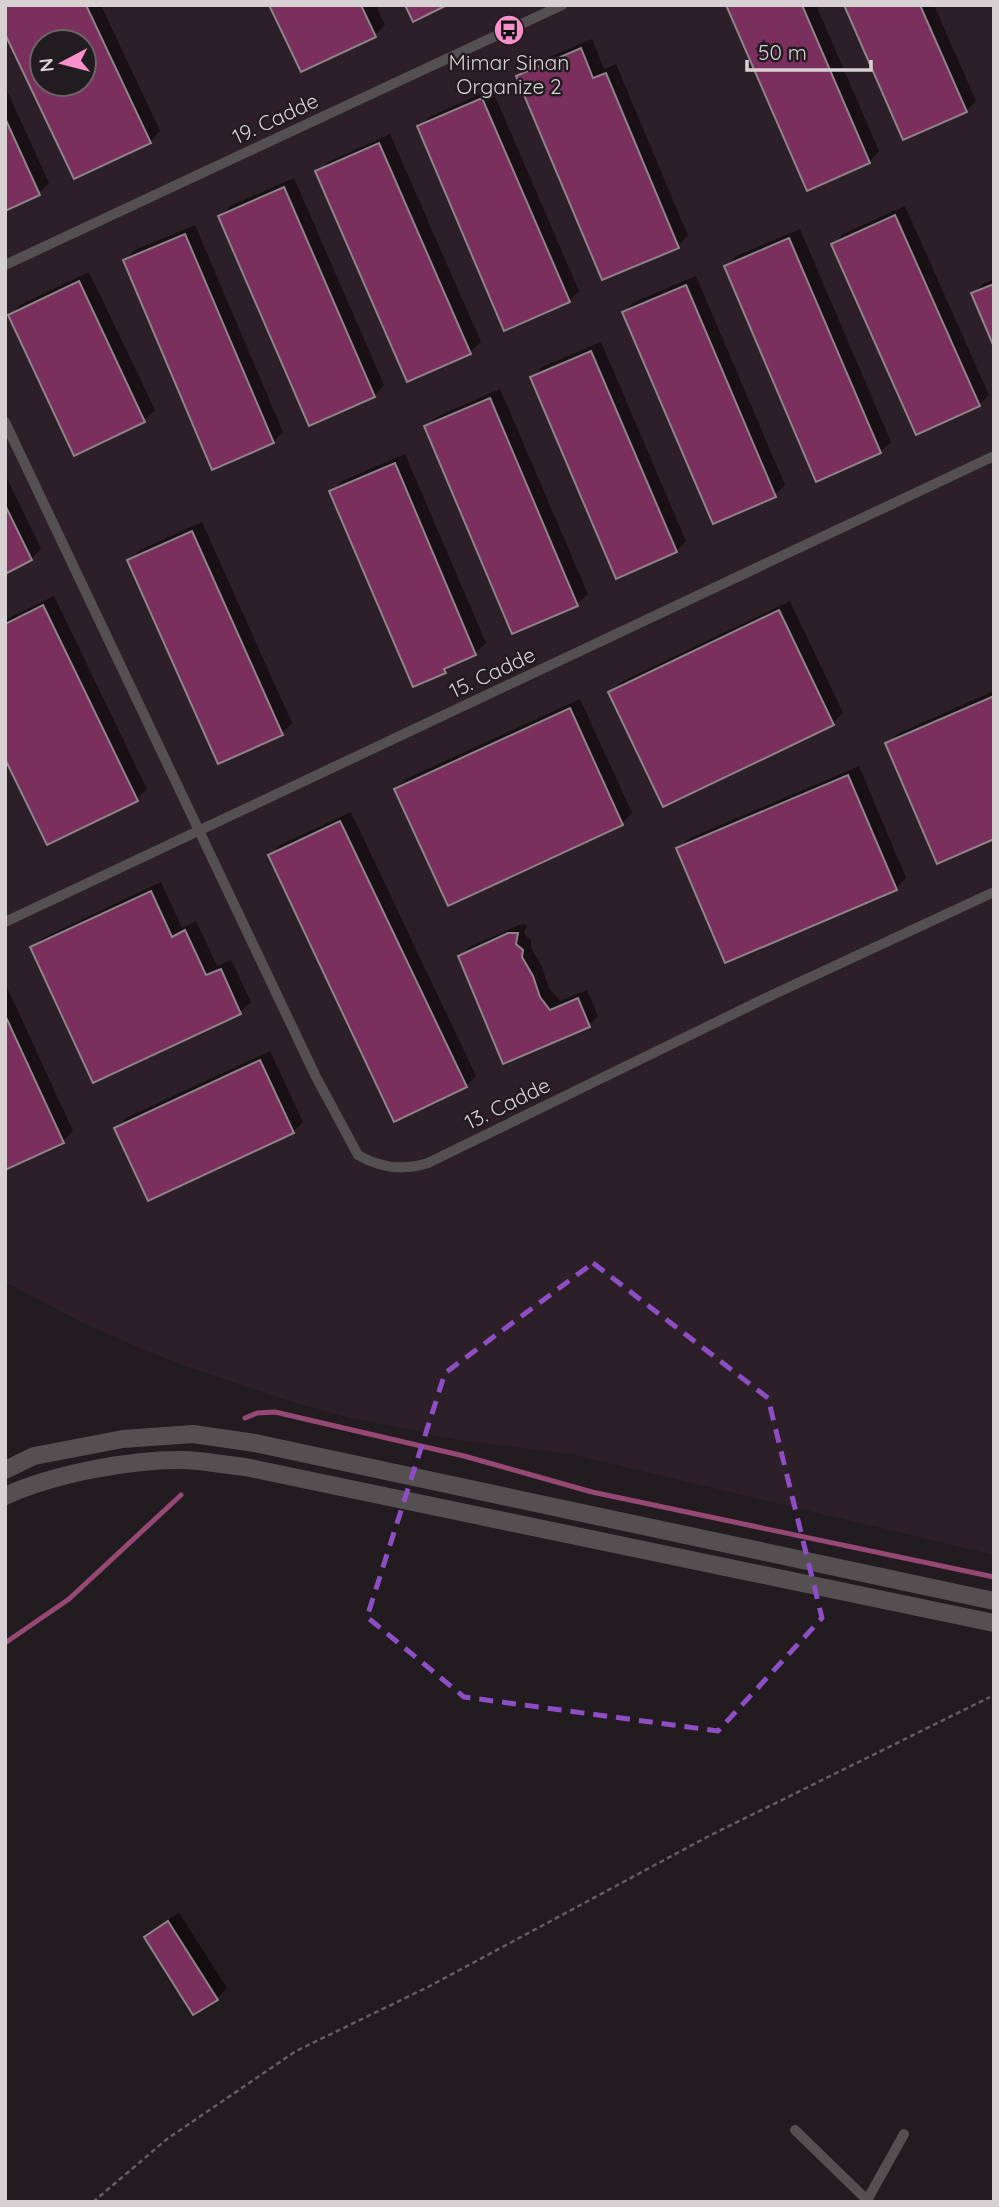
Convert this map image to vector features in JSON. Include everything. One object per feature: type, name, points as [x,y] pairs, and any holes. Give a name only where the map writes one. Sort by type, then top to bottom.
[{"type":"street","points":[[5,1470],[34,1456],[123,1439],[193,1434],[254,1443],[994,1601]]},
{"type":"street","points":[[5,1496],[23,1488],[105,1467],[181,1460],[245,1467],[994,1623]]},
{"type":"lane","name":"19. Cadde","points":[[5,265],[562,5]]},
{"type":"lane","name":"13. Cadde","points":[[5,422],[316,1077],[358,1155],[376,1164],[397,1168],[428,1163],[770,996],[994,892]]},
{"type":"lane","name":"15. Cadde","points":[[5,922],[994,456]]},
{"type":"lane","points":[[795,2130],[866,2201],[904,2134]]},
{"type":"path","points":[[93,2202],[167,2139],[296,2051],[428,1987],[707,1837],[990,1697]]},
{"type":"highlighted area","points":[[593,1263],[768,1398],[822,1618],[718,1731],[464,1697],[367,1617],[445,1373]]},
{"type":"shaded area","points":[[5,5],[994,5],[994,1555],[570,1454],[458,1440],[347,1417],[292,1402],[185,1366],[81,1322],[5,1282]]},
{"type":"building","points":[[5,5],[86,5],[97,28],[28,28],[28,82],[5,34]]},
{"type":"building","points":[[269,5],[361,5],[376,37],[301,72]]},
{"type":"building","points":[[405,5],[447,5],[413,22]]},
{"type":"building","points":[[726,5],[802,5],[870,163],[807,191]]},
{"type":"building","points":[[844,5],[920,5],[967,112],[903,140]]},
{"type":"building","points":[[98,30],[151,143],[74,179],[35,98],[98,98]]},
{"type":"building","points":[[581,48],[593,78],[606,73],[679,248],[602,280],[516,76]]},
{"type":"building","points":[[482,98],[570,302],[504,331],[417,126]]},
{"type":"building","points":[[5,118],[40,195],[5,211]]},
{"type":"building","points":[[379,143],[471,354],[407,382],[315,171]]},
{"type":"building","points":[[284,187],[375,397],[309,426],[218,216]]},
{"type":"building","points":[[895,215],[980,406],[916,435],[831,244]]},
{"type":"building","points":[[185,234],[274,443],[212,470],[123,260]]},
{"type":"building","points":[[789,238],[881,453],[816,482],[724,266]]},
{"type":"building","points":[[79,281],[145,422],[74,456],[8,315]]},
{"type":"building","points":[[994,284],[994,347],[971,293]]},
{"type":"building","points":[[686,285],[776,497],[713,524],[622,312]]},
{"type":"building","points":[[591,351],[677,552],[616,579],[530,377]]},
{"type":"building","points":[[490,398],[578,606],[512,634],[424,426]]},
{"type":"building","points":[[395,463],[476,655],[444,669],[446,673],[413,687],[329,491]]},
{"type":"building","points":[[5,505],[32,560],[5,574]]},
{"type":"building","points":[[192,531],[283,735],[218,764],[127,560]]},
{"type":"building","points":[[43,605],[138,801],[47,845],[5,759],[5,624]]},
{"type":"building","points":[[779,610],[834,725],[663,807],[608,692]]},
{"type":"building","points":[[994,696],[994,839],[937,864],[885,743]]},
{"type":"building","points":[[570,708],[623,825],[448,906],[394,789]]},
{"type":"building","points":[[848,775],[897,890],[725,963],[676,848]]},
{"type":"building","points":[[340,821],[467,1087],[394,1122],[268,855]]},
{"type":"building","points":[[151,891],[172,937],[185,930],[206,975],[221,969],[241,1014],[93,1083],[30,947]]},
{"type":"building","points":[[508,933],[518,933],[516,944],[523,950],[522,957],[533,976],[540,997],[550,1010],[578,998],[590,1027],[503,1064],[458,956]]},
{"type":"building","points":[[5,1015],[64,1143],[5,1170]]},
{"type":"building","points":[[260,1060],[294,1133],[148,1201],[114,1128]]},
{"type":"building","points":[[168,1921],[218,2000],[193,2015],[144,1937]]},
{"type":"waterway","points":[[245,1418],[257,1413],[275,1412],[464,1456],[592,1492],[994,1577]]},
{"type":"waterway","points":[[5,1643],[69,1599],[181,1495]]},
{"type":"place","name":"Mimar Sinan Organize 2","points":[[509,30]]}]
